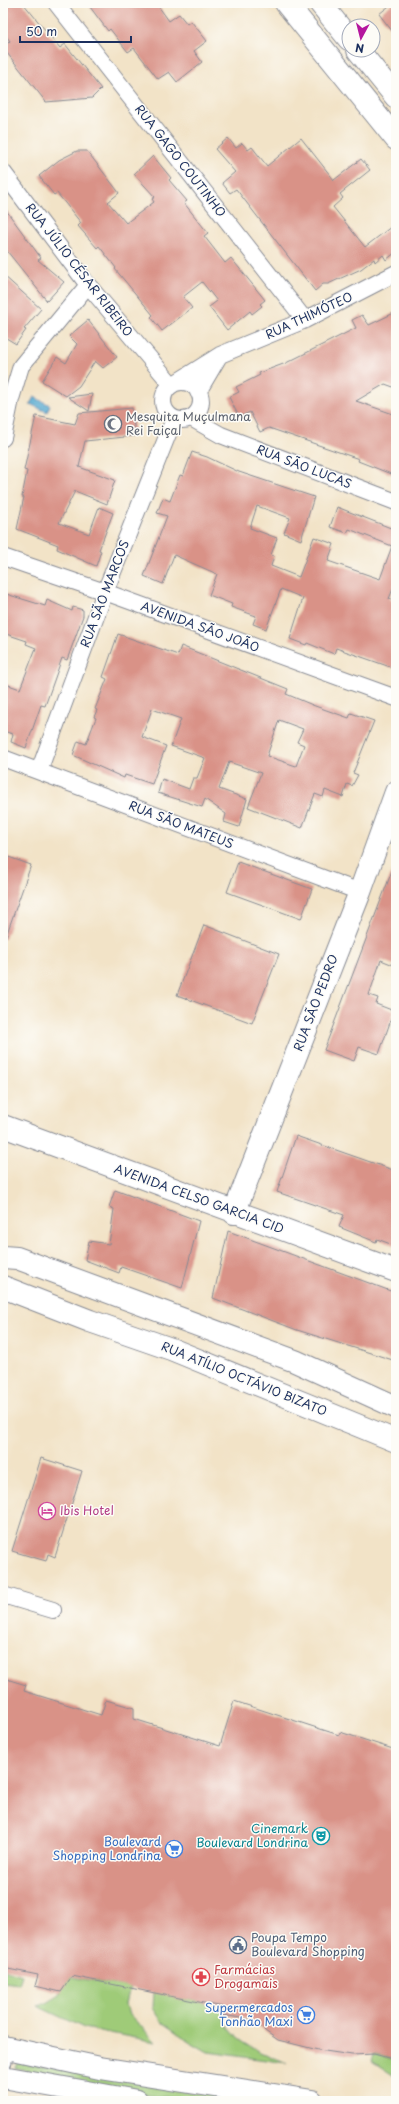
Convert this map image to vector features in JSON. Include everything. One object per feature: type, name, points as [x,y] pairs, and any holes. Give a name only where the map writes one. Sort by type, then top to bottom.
[{"type":"street","name":"RUA GAGO COUTINHO","points":[[56,3],[304,320]]},
{"type":"street","points":[[286,3],[396,139]]},
{"type":"street","points":[[320,3],[341,29]]},
{"type":"street","points":[[364,58],[396,97]]},
{"type":"street","name":"RUA JÚLIO CÉSAR RIBEIRO","points":[[4,176],[88,285],[175,384]]},
{"type":"street","name":"RUA THIMÓTEO","points":[[175,384],[220,355],[304,320],[396,273]]},
{"type":"street","points":[[3,438],[11,399],[21,366],[88,285]]},
{"type":"street","points":[[198,392],[220,355]]},
{"type":"street","points":[[175,384],[190,384],[198,392],[201,403],[199,409],[191,418],[180,420],[174,419],[165,411],[163,406],[164,394],[175,384]]},
{"type":"street","name":"RUA SÃO LUCAS","points":[[191,418],[221,435],[396,502]]},
{"type":"street","name":"RUA SÃO MARCOS","points":[[39,771],[105,592],[174,419]]},
{"type":"street","name":"AVENIDA SÃO JOÃO","points":[[3,558],[105,592],[396,698]]},
{"type":"street","name":"RUA SÃO MATEUS","points":[[3,758],[360,892]]},
{"type":"street","name":"RUA SÃO PEDRO","points":[[234,1213],[360,892],[396,792]]},
{"type":"street","name":"AVENIDA CELSO GARCIA CID","points":[[3,1126],[234,1213],[396,1271]]},
{"type":"street","points":[[8,1256],[295,1361],[396,1407]]},
{"type":"street","name":"RUA ATÍLIO OCTÁVIO BIZATO","points":[[3,1287],[90,1321],[168,1348],[396,1441]]},
{"type":"street","points":[[3,1595],[52,1610]]},
{"type":"street","points":[[4,2053],[312,2101]]},
{"type":"street","points":[[3,2078],[137,2101]]},
{"type":"green space","points":[[3,1969],[22,1975],[19,1984],[3,1982]]},
{"type":"green space","points":[[71,1977],[130,1987],[126,2004],[129,2014],[156,2042],[84,2028],[37,2006],[43,2005],[57,1996]]},
{"type":"green space","points":[[154,1992],[223,2007],[224,2018],[228,2028],[235,2036],[267,2055],[287,2063],[208,2052],[163,2023],[153,2008]]},
{"type":"green space","points":[[374,2054],[396,2060],[396,2077],[372,2061]]},
{"type":"green space","points":[[18,2063],[245,2101],[188,2101],[105,2087],[16,2068]]},
{"type":"water","points":[[34,397],[50,405],[47,412],[30,404]]},
{"type":"building","points":[[3,3],[23,3],[60,48],[65,44],[101,89],[92,98],[46,102],[3,48],[10,41],[3,32]]},
{"type":"building","points":[[87,3],[156,3],[169,21],[179,14],[187,24],[191,21],[207,41],[194,51],[202,62],[177,82],[169,72],[158,79],[134,48],[128,52],[110,29],[108,31]]},
{"type":"building","points":[[393,3],[396,3],[396,36],[379,14]]},
{"type":"building","points":[[228,138],[236,148],[242,143],[248,150],[252,147],[267,166],[301,138],[334,180],[361,159],[370,170],[340,194],[343,198],[333,207],[365,247],[396,223],[396,252],[386,260],[383,255],[375,262],[374,259],[361,269],[328,284],[323,284],[315,291],[236,189],[230,193],[222,183],[235,172],[215,149]]},
{"type":"building","points":[[77,151],[87,151],[117,190],[119,193],[108,202],[126,223],[154,202],[152,199],[155,197],[134,174],[153,156],[171,178],[169,180],[187,201],[184,203],[208,233],[204,236],[225,263],[231,258],[265,300],[260,304],[262,306],[252,314],[250,311],[227,330],[209,307],[217,301],[202,282],[183,297],[192,308],[162,331],[151,317],[153,315],[115,269],[116,268],[99,246],[97,248],[78,226],[81,223],[57,193],[54,195],[39,176],[59,160]]},
{"type":"building","points":[[3,206],[41,258],[38,260],[64,282],[47,301],[3,246]]},
{"type":"building","points":[[3,275],[41,309],[24,329],[26,330],[16,344],[3,336]]},
{"type":"building","points":[[396,312],[396,388],[385,384],[356,401],[396,415],[396,476],[358,461],[359,459],[269,428],[260,432],[250,412],[239,417],[229,397],[239,392],[236,387],[260,375],[259,373],[286,363],[356,328],[352,320],[362,315],[369,325]]},
{"type":"building","points":[[88,320],[117,357],[103,368],[95,361],[79,386],[66,396],[42,381],[57,357],[66,363],[77,344],[69,336]]},
{"type":"building","points":[[92,394],[89,411],[68,397]]},
{"type":"building","points":[[132,408],[135,436],[85,441],[79,467],[115,480],[107,504],[75,491],[59,523],[89,534],[99,507],[113,513],[99,550],[101,551],[96,566],[57,549],[58,545],[17,529],[24,497],[22,497],[27,471],[24,470],[36,416],[75,424],[79,413]]},
{"type":"building","points":[[192,452],[207,457],[239,472],[314,497],[301,540],[284,533],[290,518],[257,506],[250,528],[277,538],[271,555],[274,556],[271,566],[299,577],[314,537],[334,544],[328,561],[380,579],[392,546],[349,529],[347,533],[330,527],[337,507],[396,530],[396,581],[389,599],[396,602],[396,669],[336,648],[334,654],[307,643],[306,645],[290,639],[303,598],[281,589],[266,629],[253,624],[256,616],[231,607],[232,604],[209,595],[217,574],[174,555],[163,584],[144,576],[167,516],[157,513],[163,498],[170,501],[180,475],[183,476]]},
{"type":"building","points":[[3,593],[45,606],[47,600],[72,611],[73,607],[83,610],[83,616],[67,660],[62,658],[45,706],[41,705],[26,748],[11,742],[13,734],[3,731],[3,683],[20,689],[36,648],[26,644],[27,641],[3,633]]},
{"type":"building","points":[[118,634],[178,655],[181,646],[288,689],[286,694],[315,706],[349,718],[351,713],[374,721],[353,773],[358,775],[352,786],[347,784],[343,797],[325,790],[323,797],[315,794],[302,828],[248,807],[261,773],[229,762],[219,789],[247,799],[239,827],[224,822],[226,814],[205,799],[202,807],[158,793],[162,779],[189,789],[193,778],[197,778],[205,758],[171,746],[181,719],[152,709],[142,737],[166,746],[152,784],[125,775],[124,778],[73,755],[78,741],[86,744],[96,718],[94,717],[97,710],[95,709],[107,679],[103,677]],"holes":[[[279,720],[303,729],[297,742],[304,745],[296,766],[267,756]]]},
{"type":"building","points":[[3,855],[31,865],[5,939],[3,939]]},
{"type":"building","points":[[238,862],[312,889],[301,919],[227,892]]},
{"type":"building","points":[[395,863],[396,966],[381,960],[369,995],[378,998],[376,1004],[394,1011],[379,1054],[359,1047],[354,1061],[324,1050]]},
{"type":"building","points":[[204,925],[279,954],[252,1023],[177,995]]},
{"type":"building","points":[[296,1136],[396,1171],[396,1246],[377,1239],[376,1242],[339,1227],[344,1215],[277,1192]]},
{"type":"building","points":[[115,1190],[199,1221],[182,1288],[121,1267],[119,1273],[85,1260],[89,1241],[109,1244],[114,1209],[109,1207]]},
{"type":"building","points":[[228,1231],[396,1293],[396,1361],[297,1330],[213,1298]]},
{"type":"building","name":"Ibis Hotel","points":[[41,1458],[82,1471],[55,1557],[48,1554],[46,1561],[12,1551]]},
{"type":"building","points":[[3,1678],[26,1685],[24,1691],[101,1715],[106,1700],[134,1708],[134,1719],[220,1746],[234,1701],[339,1735],[340,1732],[396,1750],[396,2060],[374,2054],[352,2055],[318,2050],[278,2040],[253,2020],[222,2015],[223,2007],[72,1976],[61,1992],[35,1986],[38,1975],[3,1968]]},
{"type":"place","name":"Mesquita Muçulmana Rei Faiçal","points":[[113,424]]},
{"type":"place","name":"Ibis Hotel","points":[[47,1511]]},
{"type":"place","name":"Cinemark Boulevard Londrina","points":[[321,1836]]},
{"type":"place","name":"Boulevard Shopping Londrina","points":[[174,1849]]},
{"type":"place","name":"Poupa Tempo Boulevard Shopping","points":[[238,1945]]},
{"type":"place","name":"Farmácias Drogamais","points":[[201,1977]]},
{"type":"place","name":"Supermercados Tonhão Maxi","points":[[306,2015]]}]
